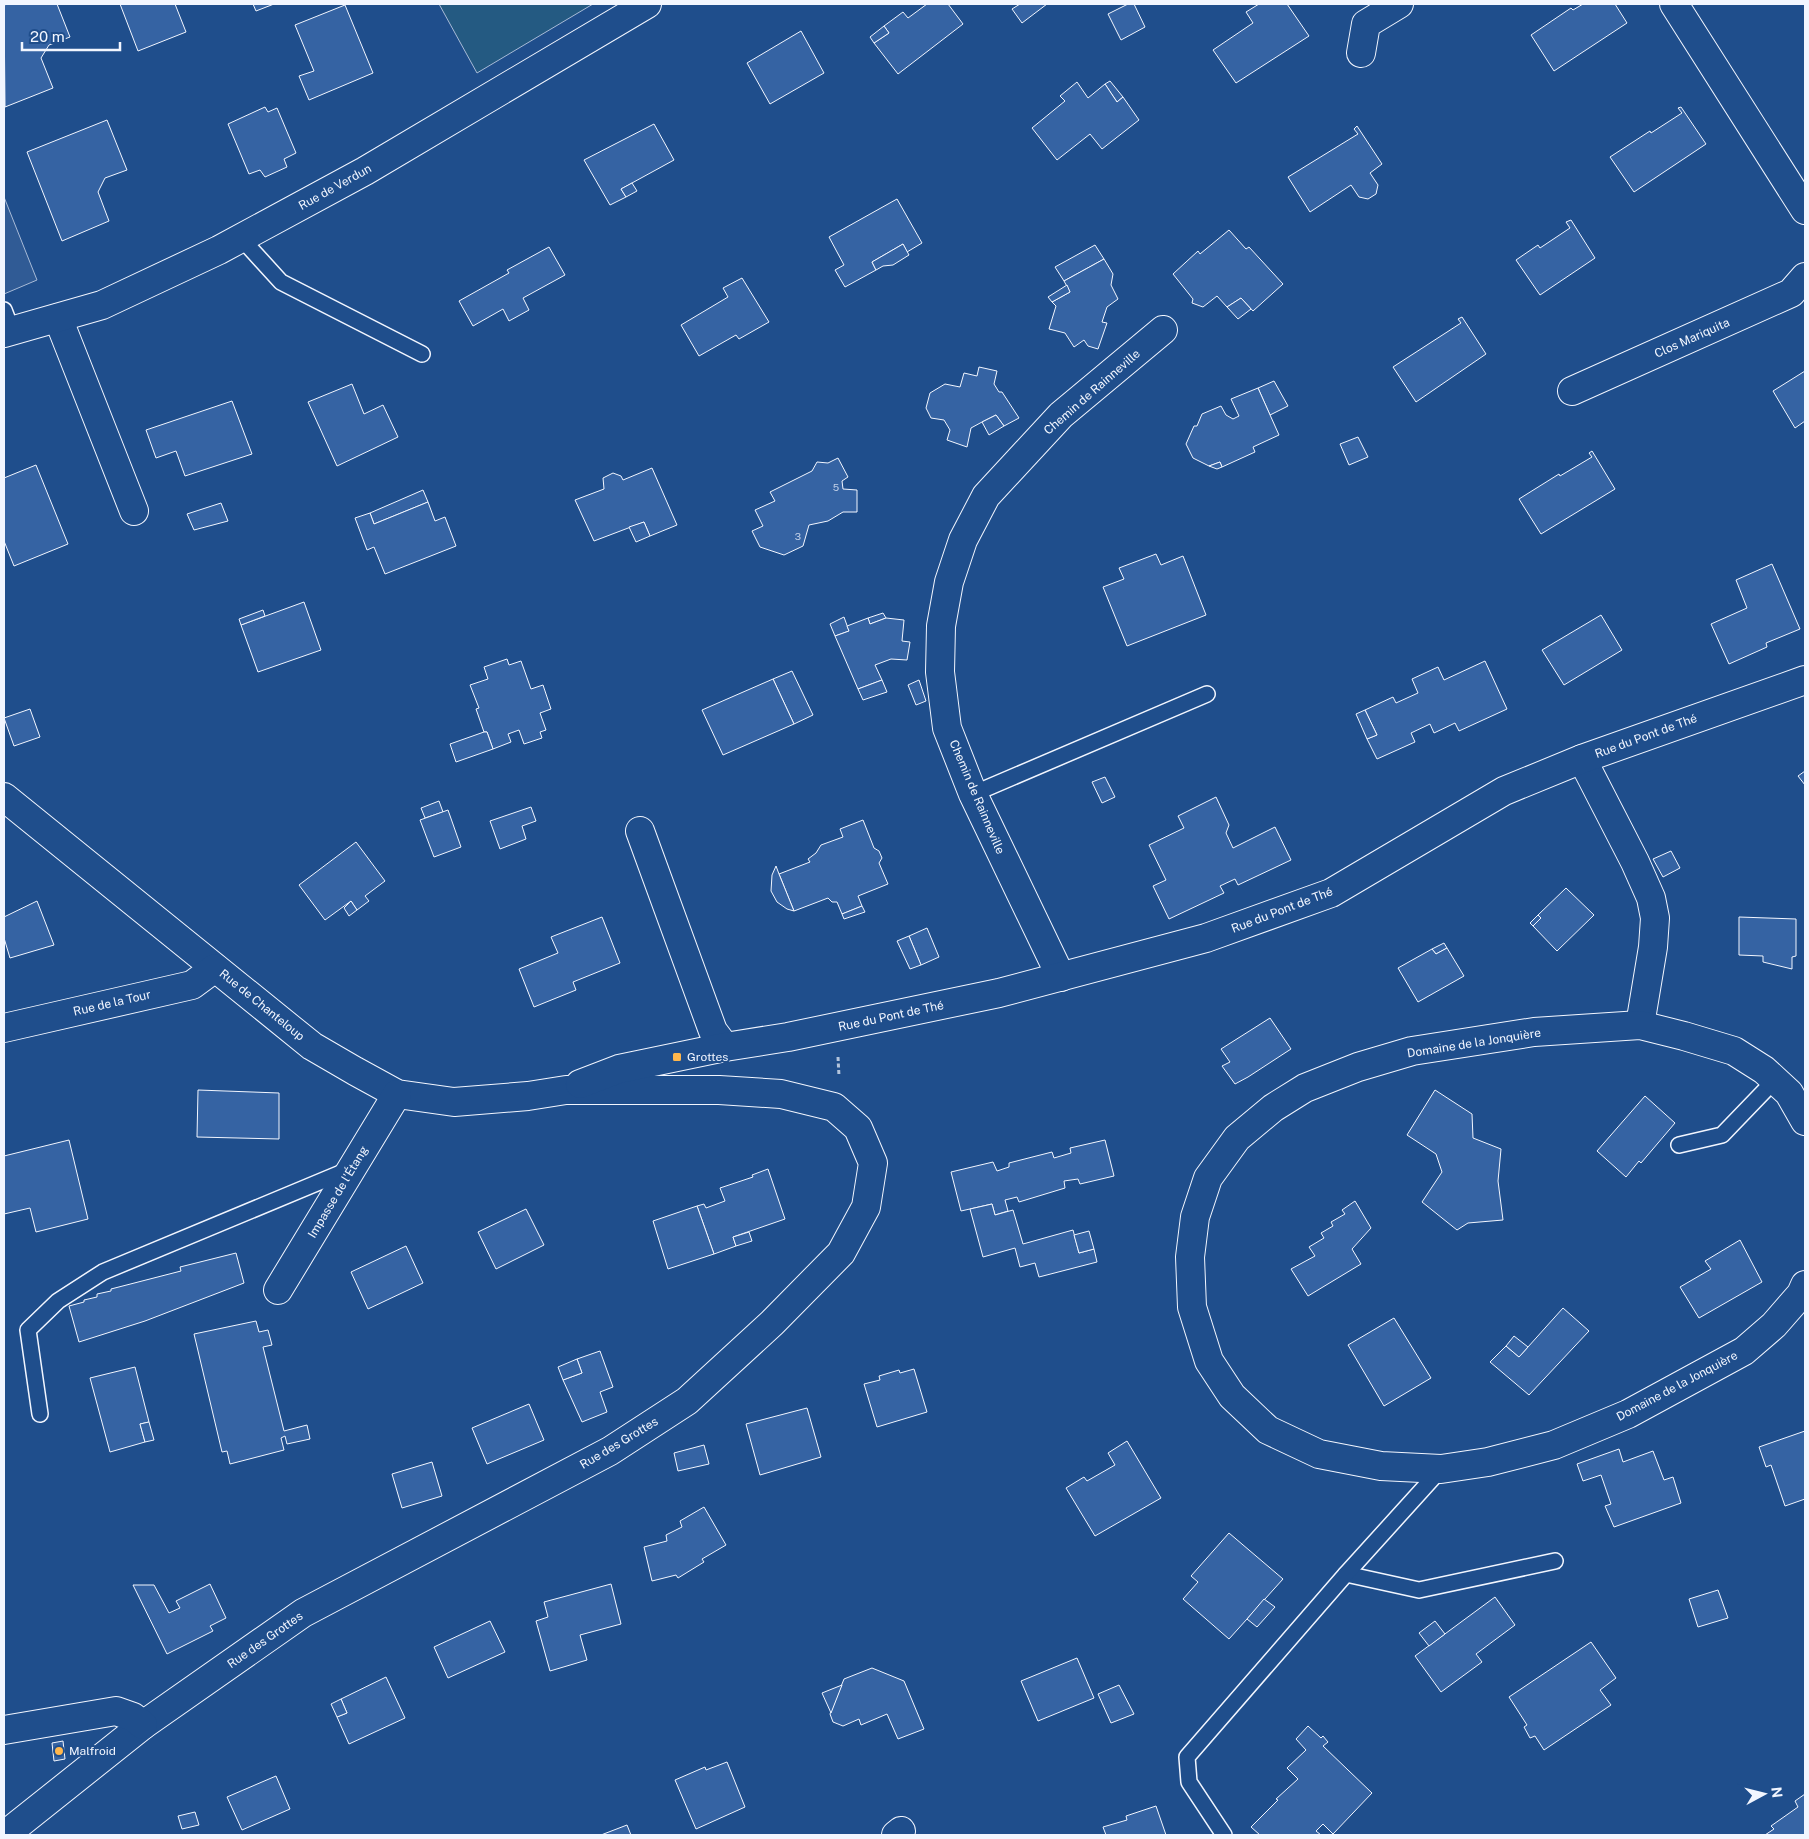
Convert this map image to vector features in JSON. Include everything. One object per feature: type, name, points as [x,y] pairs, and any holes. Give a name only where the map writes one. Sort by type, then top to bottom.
[{"type":"street","name":"Rue de Verdun","points":[[7,325],[58,318],[102,305],[241,238],[365,172],[647,4]]},
{"type":"street","points":[[1361,53],[1366,24],[1398,4]]},
{"type":"street","points":[[1674,4],[1805,210]]},
{"type":"street","name":"Clos Mariquita","points":[[1572,391],[1791,293],[1805,277]]},
{"type":"street","points":[[58,318],[134,511]]},
{"type":"street","name":"Chemin de Rainneville","points":[[1061,977],[973,794],[947,728],[940,672],[941,626],[950,582],[963,540],[986,496],[1061,415],[1163,330]]},
{"type":"street","name":"Rue du Pont de Thé","points":[[566,1090],[619,1069],[725,1047],[788,1037],[999,993],[1206,938],[1331,893],[1504,791],[1582,759],[1805,680]]},
{"type":"street","points":[[1582,759],[1635,862],[1651,898],[1655,918],[1653,947],[1640,1025]]},
{"type":"street","name":"Rue de Chanteloup","points":[[4,797],[312,1046],[397,1094],[454,1102],[528,1096],[566,1090]]},
{"type":"street","points":[[640,831],[713,1031],[725,1047]]},
{"type":"street","name":"Rue de la Tour","points":[[4,1028],[192,985],[215,968]]},
{"type":"street","name":"Domaine de la Jonquière","points":[[1805,1121],[1790,1093],[1764,1070],[1734,1051],[1640,1025],[1534,1032],[1412,1051],[1358,1067],[1305,1088],[1273,1108],[1237,1138],[1208,1178],[1195,1217],[1190,1257],[1192,1307],[1209,1361],[1232,1396],[1268,1430],[1319,1454],[1381,1466],[1441,1468],[1488,1462],[1554,1445],[1628,1414],[1744,1351],[1774,1325],[1801,1294],[1805,1285]]},
{"type":"street","name":"Rue des Grottes","points":[[5,1835],[143,1725],[303,1613],[610,1451],[687,1401],[772,1323],[841,1253],[866,1207],[873,1163],[858,1128],[834,1107],[781,1094],[719,1090],[566,1090]]},
{"type":"street","name":"Impasse de l'Étang","points":[[278,1290],[397,1094]]},
{"type":"street","points":[[4,1730],[116,1711],[134,1716],[143,1725]]},
{"type":"lane","points":[[241,238],[281,282],[422,354]]},
{"type":"lane","points":[[973,794],[1207,694]]},
{"type":"lane","points":[[1679,1145],[1722,1135],[1775,1080]]},
{"type":"lane","points":[[40,1414],[28,1330],[58,1302],[103,1272],[352,1169]]},
{"type":"lane","points":[[1224,1835],[1189,1782],[1187,1758],[1346,1574],[1441,1468]]},
{"type":"lane","points":[[1346,1574],[1418,1590],[1555,1561]]},
{"type":"path","points":[[834,1107],[840,1079],[838,1057],[846,1025]]},
{"type":"shaded area","points":[[439,4],[593,4],[477,73]]},
{"type":"shaded area","points":[[4,197],[37,280],[4,294]]},
{"type":"building","points":[[57,4],[70,37],[49,45],[41,58],[53,88],[5,107],[4,5]]},
{"type":"building","points":[[120,4],[175,4],[186,32],[138,51]]},
{"type":"building","points":[[253,4],[274,4],[256,11]]},
{"type":"building","points":[[927,4],[948,4],[963,24],[898,74],[874,43],[889,33],[884,26],[903,12],[908,18]]},
{"type":"building","points":[[1020,4],[1047,4],[1022,23],[1012,9]]},
{"type":"building","points":[[1128,4],[1134,4],[1145,27],[1121,40],[1108,14]]},
{"type":"building","points":[[1259,4],[1287,4],[1309,36],[1236,83],[1213,50],[1253,23],[1246,12]]},
{"type":"building","points":[[1583,4],[1615,4],[1627,23],[1554,71],[1531,35],[1571,8],[1573,10]]},
{"type":"building","points":[[345,5],[373,73],[309,100],[299,76],[314,71],[295,25]]},
{"type":"building","points":[[884,26],[889,33],[874,43],[870,37]]},
{"type":"building","points":[[801,31],[824,73],[770,104],[747,63]]},
{"type":"building","points":[[1110,81],[1123,97],[1117,102],[1105,84]]},
{"type":"building","points":[[1077,82],[1088,98],[1105,84],[1117,102],[1123,97],[1139,120],[1102,149],[1090,134],[1057,160],[1032,128],[1065,101],[1060,96]]},
{"type":"building","points":[[265,107],[268,112],[277,108],[296,153],[284,159],[287,167],[265,177],[260,170],[249,174],[228,124]]},
{"type":"building","points":[[1681,107],[1706,144],[1634,192],[1610,157],[1682,113],[1678,108]]},
{"type":"building","points":[[107,120],[127,170],[105,178],[98,192],[109,221],[62,241],[27,152]]},
{"type":"building","points":[[654,124],[674,160],[621,189],[626,197],[610,205],[584,160]]},
{"type":"building","points":[[1357,126],[1382,164],[1370,173],[1378,185],[1376,194],[1368,199],[1359,197],[1351,185],[1310,212],[1288,177],[1358,134],[1354,129]]},
{"type":"building","points":[[632,183],[637,191],[626,197],[621,189]]},
{"type":"building","points":[[897,199],[922,243],[907,252],[903,244],[872,262],[876,270],[845,287],[835,270],[844,265],[829,237]]},
{"type":"building","points":[[1571,220],[1595,258],[1540,295],[1516,260],[1538,245],[1540,248],[1570,228],[1566,222]]},
{"type":"building","points":[[1229,230],[1246,249],[1249,247],[1283,284],[1253,311],[1241,298],[1227,307],[1217,296],[1203,307],[1192,303],[1193,299],[1173,274],[1198,251],[1200,254]]},
{"type":"building","points":[[903,244],[909,255],[893,265],[883,266],[876,270],[872,262]]},
{"type":"building","points":[[1095,245],[1104,259],[1064,281],[1055,267]]},
{"type":"building","points":[[549,247],[565,275],[523,298],[529,310],[509,321],[503,309],[473,326],[459,301],[509,273],[507,270]]},
{"type":"building","points":[[1104,259],[1113,274],[1111,285],[1118,299],[1107,307],[1102,322],[1107,323],[1098,349],[1088,346],[1084,340],[1074,347],[1065,333],[1049,329],[1056,306],[1052,302],[1070,292],[1064,281]]},
{"type":"building","points":[[742,278],[769,322],[739,339],[736,335],[699,356],[681,325],[728,297],[723,288]]},
{"type":"building","points":[[1067,285],[1070,292],[1052,302],[1048,297]]},
{"type":"building","points":[[1241,298],[1251,309],[1238,319],[1227,307]]},
{"type":"building","points":[[1462,317],[1486,354],[1416,402],[1393,367],[1461,323],[1458,319]]},
{"type":"building","points":[[979,367],[997,371],[994,384],[999,392],[1002,392],[1019,418],[1004,426],[996,415],[971,428],[967,447],[947,440],[950,430],[944,420],[931,418],[926,408],[930,393],[945,384],[960,387],[964,373],[977,376]]},
{"type":"building","points":[[1805,371],[1805,421],[1795,428],[1773,391]]},
{"type":"building","points":[[1274,381],[1288,406],[1270,415],[1258,388]]},
{"type":"building","points":[[352,384],[364,414],[383,405],[398,437],[337,466],[308,402]]},
{"type":"building","points":[[1258,388],[1279,435],[1253,447],[1255,452],[1222,467],[1220,462],[1209,466],[1193,458],[1186,444],[1202,414],[1221,406],[1226,415],[1233,419],[1239,416],[1231,399]]},
{"type":"building","points":[[232,401],[252,454],[185,476],[176,451],[156,458],[146,430]]},
{"type":"building","points":[[996,415],[1004,426],[989,435],[982,422]]},
{"type":"building","points":[[1358,437],[1368,457],[1349,465],[1340,444]]},
{"type":"building","points":[[1592,451],[1615,489],[1541,534],[1519,499],[1559,474],[1560,476],[1592,457],[1589,453]]},
{"type":"building","points":[[838,458],[848,477],[842,481],[843,489],[857,490],[857,512],[843,512],[828,521],[809,525],[803,546],[784,555],[760,547],[752,531],[763,526],[755,510],[775,501],[770,492],[812,471],[817,462],[828,463]]},
{"type":"building","points":[[1220,462],[1222,467],[1217,469],[1209,466]]},
{"type":"building","points":[[36,465],[68,544],[14,566],[4,541],[4,478]]},
{"type":"building","points":[[652,468],[677,525],[650,536],[644,522],[594,541],[575,500],[604,489],[603,478],[613,473],[621,476],[623,480]]},
{"type":"building","points":[[423,490],[428,502],[374,524],[370,513]]},
{"type":"building","points":[[428,502],[435,521],[445,517],[456,546],[385,574],[374,547],[367,550],[355,518],[370,513],[374,524]]},
{"type":"building","points":[[221,503],[228,521],[194,530],[187,514]]},
{"type":"building","points":[[644,522],[650,536],[636,542],[629,527]]},
{"type":"building","points":[[1156,554],[1161,565],[1183,556],[1206,615],[1127,646],[1103,587],[1124,579],[1119,568]]},
{"type":"building","points":[[1772,564],[1800,629],[1766,643],[1767,647],[1729,664],[1711,624],[1747,608],[1736,580]]},
{"type":"building","points":[[304,602],[321,650],[258,672],[241,625]]},
{"type":"building","points":[[263,610],[265,616],[241,625],[239,619]]},
{"type":"building","points":[[883,613],[886,618],[870,624],[868,618]]},
{"type":"building","points":[[1601,615],[1622,650],[1564,685],[1542,650]]},
{"type":"building","points":[[844,617],[849,631],[835,636],[830,624]]},
{"type":"building","points":[[868,618],[870,624],[886,618],[904,620],[902,641],[910,642],[907,660],[891,659],[875,665],[882,680],[858,689],[835,636],[849,631],[847,626]]},
{"type":"building","points":[[507,659],[509,665],[521,661],[531,689],[543,685],[551,709],[540,713],[546,730],[540,732],[542,738],[524,744],[519,730],[508,734],[511,742],[493,749],[487,732],[484,732],[476,709],[479,708],[470,685],[488,679],[484,667]]},
{"type":"building","points":[[1485,661],[1507,709],[1459,731],[1455,723],[1434,733],[1430,724],[1411,733],[1415,742],[1377,759],[1367,739],[1377,735],[1365,710],[1393,697],[1396,703],[1418,693],[1412,679],[1438,667],[1444,680]]},
{"type":"building","points":[[792,671],[813,715],[794,724],[773,679]]},
{"type":"building","points":[[773,679],[794,724],[723,755],[702,710]]},
{"type":"building","points":[[882,680],[887,692],[863,700],[858,689]]},
{"type":"building","points":[[919,680],[926,701],[916,705],[908,685]]},
{"type":"building","points":[[30,709],[40,737],[14,746],[4,718]]},
{"type":"building","points":[[1365,710],[1377,735],[1367,739],[1356,714]]},
{"type":"building","points":[[487,732],[493,749],[456,762],[450,744]]},
{"type":"building","points":[[1805,771],[1805,785],[1798,776]]},
{"type":"building","points":[[1105,777],[1115,797],[1102,803],[1092,782]]},
{"type":"building","points":[[1216,797],[1229,825],[1226,833],[1233,848],[1275,827],[1291,860],[1238,885],[1235,879],[1220,886],[1224,893],[1169,919],[1153,886],[1166,880],[1149,845],[1184,828],[1178,816]]},
{"type":"building","points":[[439,801],[443,812],[425,818],[421,808]]},
{"type":"building","points":[[531,807],[536,821],[522,826],[526,839],[500,849],[490,821]]},
{"type":"building","points":[[448,810],[461,847],[434,857],[420,820]]},
{"type":"building","points":[[863,820],[874,848],[879,851],[882,858],[879,863],[888,884],[858,896],[862,906],[842,914],[837,902],[832,902],[828,898],[794,911],[779,874],[810,862],[808,859],[816,853],[821,845],[843,837],[840,829]]},
{"type":"building","points":[[356,842],[385,881],[365,896],[369,901],[357,910],[351,901],[325,920],[299,885]]},
{"type":"building","points":[[1671,851],[1680,868],[1663,877],[1653,859]]},
{"type":"building","points":[[776,866],[794,911],[787,909],[777,902],[771,891],[772,875]]},
{"type":"building","points":[[1566,888],[1594,915],[1557,951],[1533,926],[1541,918],[1538,915]]},
{"type":"building","points":[[37,901],[54,945],[10,958],[4,938],[4,917]]},
{"type":"building","points":[[351,901],[357,910],[349,916],[344,908]]},
{"type":"building","points":[[862,906],[865,912],[844,919],[842,914]]},
{"type":"building","points":[[1538,915],[1541,918],[1533,926],[1530,923]]},
{"type":"building","points":[[602,917],[620,963],[573,982],[576,990],[534,1007],[519,969],[558,953],[551,937]]},
{"type":"building","points":[[1739,917],[1796,919],[1796,956],[1792,957],[1792,969],[1763,962],[1763,956],[1739,955]]},
{"type":"building","points":[[927,928],[939,957],[921,965],[909,936]]},
{"type":"building","points":[[909,936],[921,965],[910,969],[897,941]]},
{"type":"building","points":[[1444,943],[1447,948],[1436,954],[1432,949]]},
{"type":"building","points":[[1447,948],[1464,976],[1418,1002],[1398,968],[1432,949],[1436,954]]},
{"type":"building","points":[[1270,1018],[1291,1049],[1235,1084],[1222,1066],[1230,1062],[1221,1049]]},
{"type":"building","points":[[198,1090],[279,1093],[279,1139],[197,1137]]},
{"type":"building","points":[[1435,1090],[1472,1114],[1473,1138],[1501,1149],[1498,1181],[1503,1220],[1468,1223],[1457,1230],[1422,1202],[1442,1172],[1436,1154],[1407,1135]]},
{"type":"building","points":[[1645,1096],[1675,1123],[1641,1163],[1639,1161],[1626,1177],[1597,1151]]},
{"type":"building","points":[[69,1140],[88,1219],[36,1232],[30,1208],[4,1214],[4,1156]]},
{"type":"building","points":[[1105,1140],[1114,1176],[1080,1184],[1078,1179],[1064,1181],[1065,1188],[1019,1202],[1017,1197],[1005,1200],[1008,1211],[995,1215],[992,1204],[961,1211],[951,1172],[993,1162],[997,1171],[1009,1167],[1009,1163],[1052,1152],[1054,1158],[1071,1153],[1070,1148]]},
{"type":"building","points":[[768,1169],[785,1219],[733,1237],[736,1246],[714,1254],[697,1206],[704,1204],[706,1208],[725,1201],[720,1188],[753,1177],[752,1175]]},
{"type":"building","points":[[1355,1201],[1371,1228],[1352,1249],[1361,1264],[1308,1296],[1291,1269],[1315,1256],[1309,1247],[1324,1238],[1321,1233],[1333,1226],[1331,1222],[1345,1214],[1342,1210]]},
{"type":"building","points":[[992,1204],[995,1215],[1013,1210],[1023,1244],[1073,1230],[1079,1253],[1094,1249],[1097,1262],[1039,1277],[1035,1263],[1020,1267],[1015,1248],[983,1257],[970,1209]]},
{"type":"building","points":[[697,1206],[714,1254],[668,1269],[653,1221]]},
{"type":"building","points":[[526,1209],[544,1245],[496,1269],[478,1232]]},
{"type":"building","points":[[1089,1231],[1094,1249],[1079,1253],[1074,1235]]},
{"type":"building","points":[[749,1232],[752,1241],[736,1246],[733,1237]]},
{"type":"building","points":[[1740,1240],[1762,1282],[1699,1318],[1680,1287],[1711,1269],[1705,1261]]},
{"type":"building","points":[[406,1246],[423,1283],[368,1309],[351,1272]]},
{"type":"building","points":[[236,1253],[244,1283],[145,1321],[79,1342],[69,1306],[97,1297],[97,1294],[111,1291],[111,1289],[181,1271],[180,1267]]},
{"type":"building","points":[[1563,1308],[1589,1331],[1529,1395],[1490,1362],[1506,1346],[1519,1357]]},
{"type":"building","points":[[1394,1318],[1431,1378],[1384,1406],[1348,1345]]},
{"type":"building","points":[[256,1321],[259,1332],[268,1330],[272,1345],[263,1347],[284,1431],[307,1425],[310,1439],[287,1444],[285,1436],[281,1438],[284,1450],[230,1464],[227,1451],[222,1452],[194,1334]]},
{"type":"building","points":[[1514,1336],[1528,1347],[1519,1357],[1506,1346]]},
{"type":"building","points":[[600,1351],[613,1387],[600,1392],[607,1412],[582,1422],[563,1380],[582,1373],[577,1359]]},
{"type":"building","points":[[577,1359],[582,1373],[563,1380],[558,1367]]},
{"type":"building","points":[[135,1367],[149,1422],[140,1424],[145,1442],[110,1452],[90,1378]]},
{"type":"building","points":[[914,1369],[927,1412],[877,1427],[864,1384],[880,1380],[879,1376],[899,1370],[900,1373]]},
{"type":"building","points":[[529,1404],[544,1440],[487,1464],[472,1428]]},
{"type":"building","points":[[807,1408],[821,1457],[760,1475],[746,1424]]},
{"type":"building","points":[[149,1422],[154,1440],[145,1442],[140,1424]]},
{"type":"building","points":[[1805,1431],[1805,1499],[1785,1506],[1771,1465],[1766,1467],[1759,1447]]},
{"type":"building","points":[[1127,1441],[1161,1498],[1095,1536],[1066,1488],[1084,1477],[1087,1481],[1115,1465],[1108,1453]]},
{"type":"building","points":[[704,1445],[709,1464],[678,1471],[674,1453]]},
{"type":"building","points":[[1619,1449],[1623,1462],[1653,1451],[1664,1480],[1673,1477],[1681,1503],[1614,1527],[1605,1506],[1611,1504],[1601,1475],[1583,1481],[1577,1464]]},
{"type":"building","points":[[432,1462],[442,1496],[402,1508],[392,1474]]},
{"type":"building","points":[[704,1507],[726,1545],[702,1559],[704,1562],[678,1578],[676,1575],[652,1581],[644,1547],[667,1541],[666,1535],[682,1527],[680,1521]]},
{"type":"building","points":[[1229,1533],[1283,1579],[1229,1639],[1183,1599],[1198,1582],[1191,1576]]},
{"type":"building","points":[[210,1584],[226,1618],[210,1626],[213,1631],[167,1654],[133,1585],[154,1585],[169,1613],[180,1608],[176,1601]]},
{"type":"building","points":[[611,1584],[621,1624],[580,1635],[587,1660],[550,1671],[536,1621],[548,1617],[544,1602]]},
{"type":"building","points":[[1718,1590],[1728,1618],[1698,1627],[1689,1599]]},
{"type":"building","points":[[1495,1597],[1515,1625],[1476,1654],[1482,1662],[1441,1692],[1415,1656]]},
{"type":"building","points":[[1264,1599],[1275,1607],[1257,1627],[1247,1619]]},
{"type":"building","points":[[490,1621],[505,1652],[448,1678],[434,1647]]},
{"type":"building","points":[[1435,1621],[1445,1634],[1429,1646],[1419,1633]]},
{"type":"building","points":[[1591,1642],[1616,1678],[1600,1690],[1611,1705],[1544,1750],[1535,1736],[1530,1738],[1524,1727],[1527,1725],[1509,1697]]},
{"type":"building","points":[[1077,1658],[1094,1698],[1038,1721],[1021,1681]]},
{"type":"building","points":[[872,1668],[904,1681],[924,1729],[898,1739],[887,1714],[861,1725],[859,1719],[843,1726],[833,1722],[830,1714],[844,1679]]},
{"type":"building","points":[[386,1677],[405,1718],[349,1744],[337,1717],[347,1713],[341,1699]]},
{"type":"building","points":[[842,1685],[831,1713],[822,1693]]},
{"type":"building","points":[[1119,1685],[1134,1714],[1111,1723],[1098,1694]]},
{"type":"building","points":[[341,1699],[347,1713],[337,1717],[331,1704]]},
{"type":"building","points":[[1308,1726],[1321,1738],[1323,1736],[1328,1742],[1323,1746],[1372,1793],[1333,1834],[1323,1824],[1316,1831],[1321,1835],[1260,1835],[1251,1827],[1278,1800],[1276,1799],[1298,1779],[1287,1768],[1306,1750],[1296,1739]]},
{"type":"building","name":"Malfroid","points":[[63,1741],[65,1759],[54,1761],[52,1743]]},
{"type":"building","points":[[727,1762],[745,1807],[696,1829],[675,1780],[705,1767],[706,1770]]},
{"type":"building","points":[[276,1776],[290,1809],[242,1830],[227,1797]]},
{"type":"building","points":[[1805,1794],[1805,1835],[1765,1835],[1774,1829],[1771,1826],[1798,1807],[1795,1801]]},
{"type":"building","points":[[1156,1806],[1166,1835],[1106,1835],[1103,1827],[1127,1820],[1126,1816]]},
{"type":"building","points":[[195,1812],[199,1825],[182,1829],[178,1816]]},
{"type":"building","points":[[627,1825],[631,1835],[601,1835]]},
{"type":"place","name":"Grottes","points":[[677,1057]]},
{"type":"place","name":"Malfroid","points":[[59,1751]]}]
